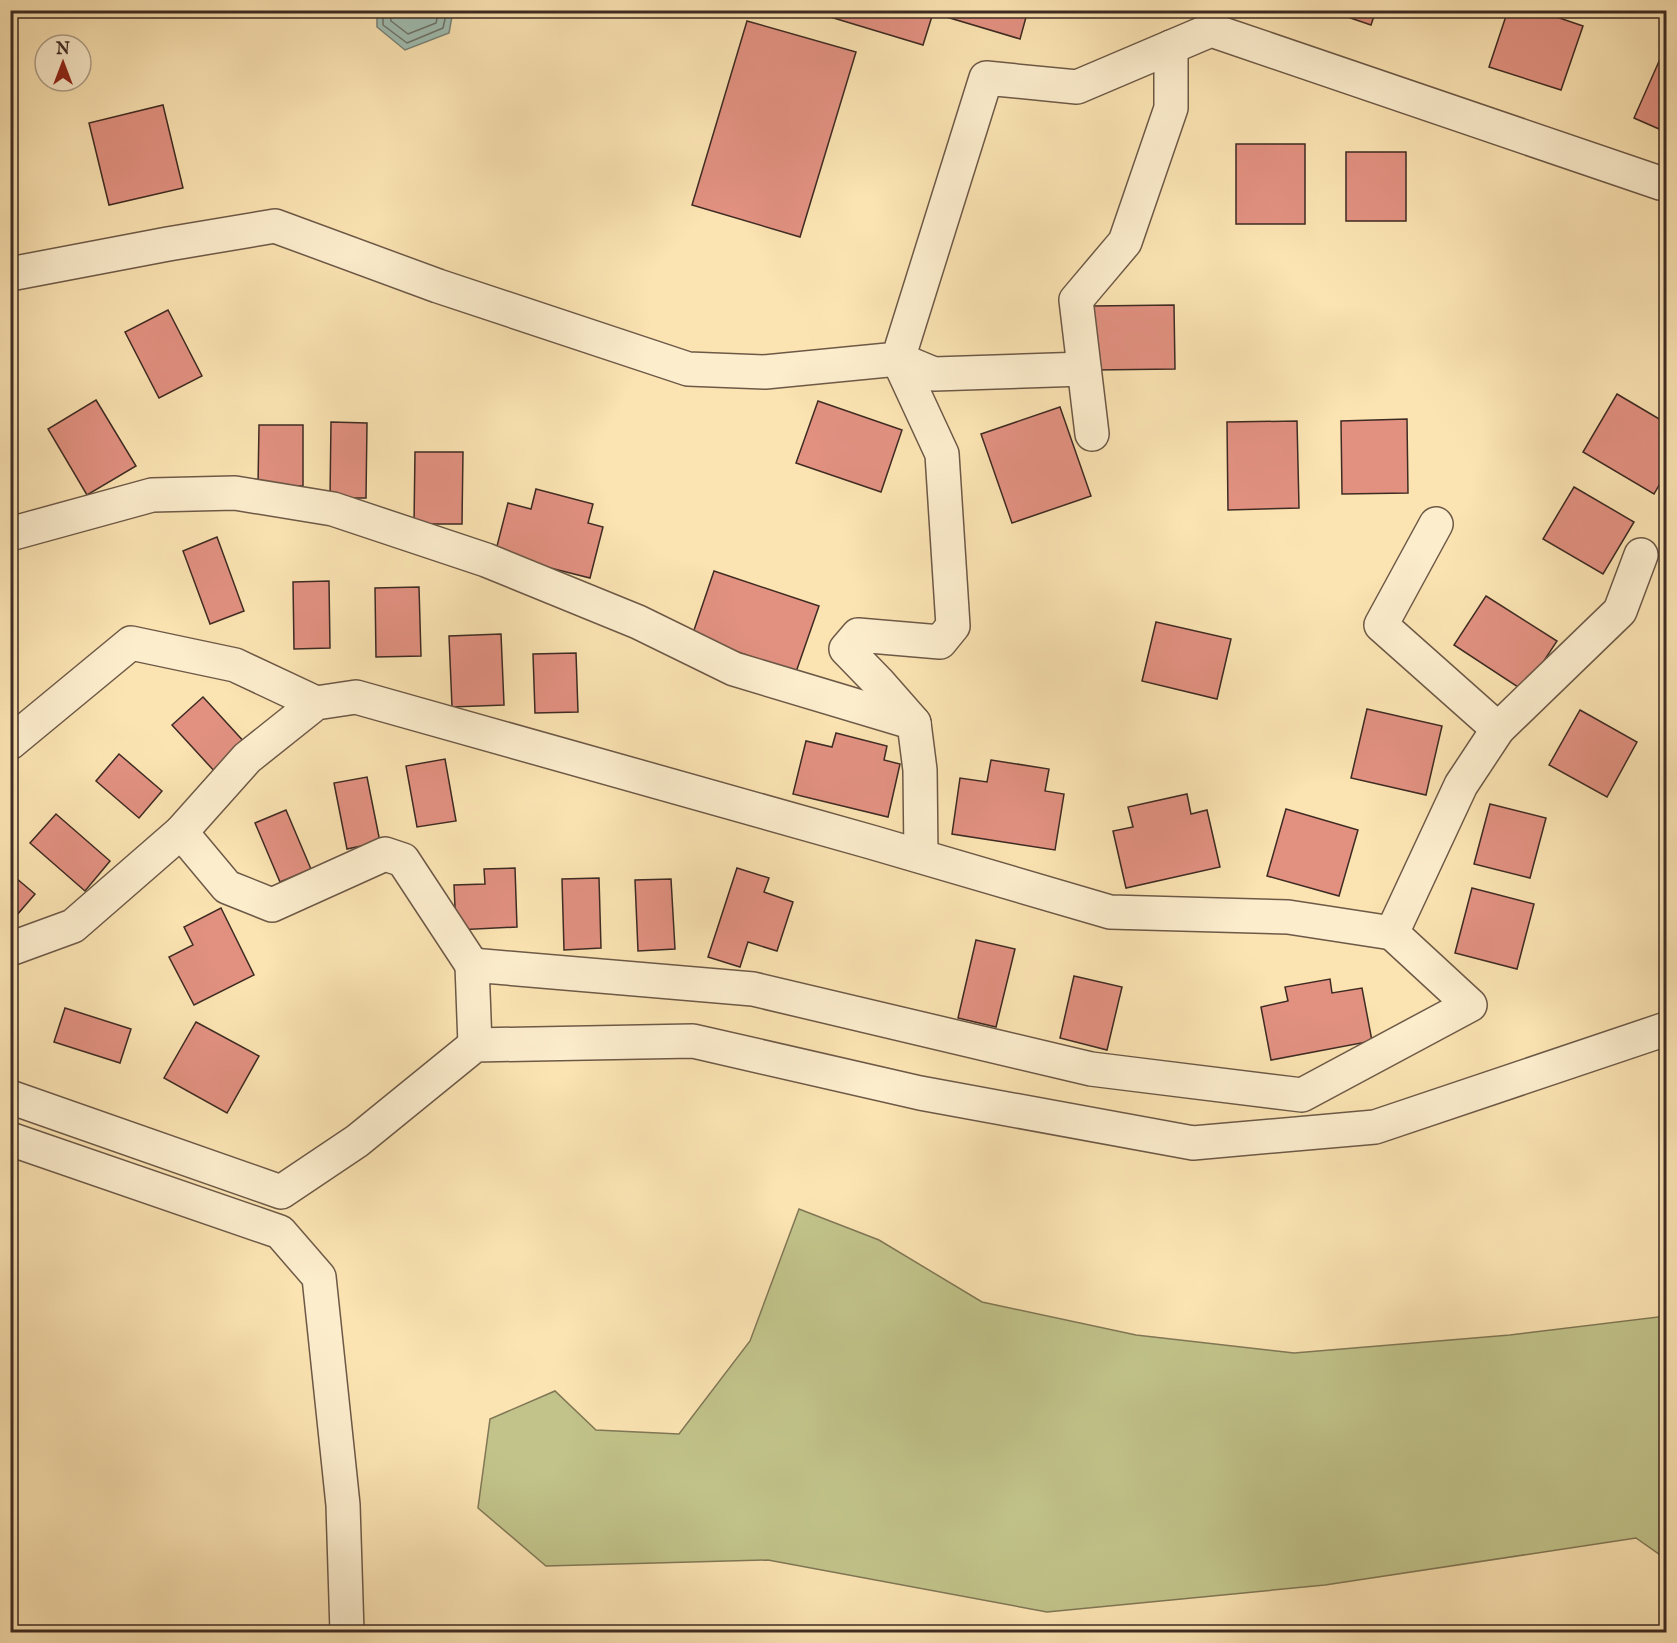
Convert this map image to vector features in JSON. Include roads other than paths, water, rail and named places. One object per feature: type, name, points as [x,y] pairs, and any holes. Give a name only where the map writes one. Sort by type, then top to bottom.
[{"type":"street","points":[[921,856],[920,770],[914,723],[846,649],[858,634],[940,642],[952,626],[942,454],[898,359],[986,78],[1077,87],[1171,47],[1215,20],[1666,184]]},
{"type":"street","points":[[1092,434],[1076,300],[1125,243],[1171,108],[1171,47]]},
{"type":"street","points":[[10,274],[274,226],[438,286],[688,369],[765,372],[898,359],[934,374],[1084,369]]},
{"type":"street","points":[[10,534],[153,495],[235,493],[333,509],[486,560],[638,622],[734,669],[914,723]]},
{"type":"street","points":[[1436,524],[1381,625],[1498,729]]},
{"type":"street","points":[[1392,933],[1461,785],[1498,729],[1620,610],[1641,555]]},
{"type":"street","points":[[10,743],[131,643],[235,665],[316,703]]},
{"type":"street","points":[[10,949],[73,926],[181,832],[247,758],[316,703],[356,697],[921,856],[1110,912],[1288,917],[1392,933],[1470,1005],[1302,1095],[1091,1069],[753,989],[472,965]]},
{"type":"street","points":[[181,832],[227,887],[272,905],[385,854],[403,860],[472,965],[475,1045]]},
{"type":"street","points":[[10,1097],[281,1192],[357,1141],[475,1045],[693,1041],[920,1093],[1192,1143],[1375,1127],[1666,1029]]},
{"type":"street","points":[[10,1139],[280,1232],[319,1277],[343,1505],[347,1632]]},
{"type":"water","points":[[377,10],[453,11],[449,33],[405,50],[377,27]]}]
